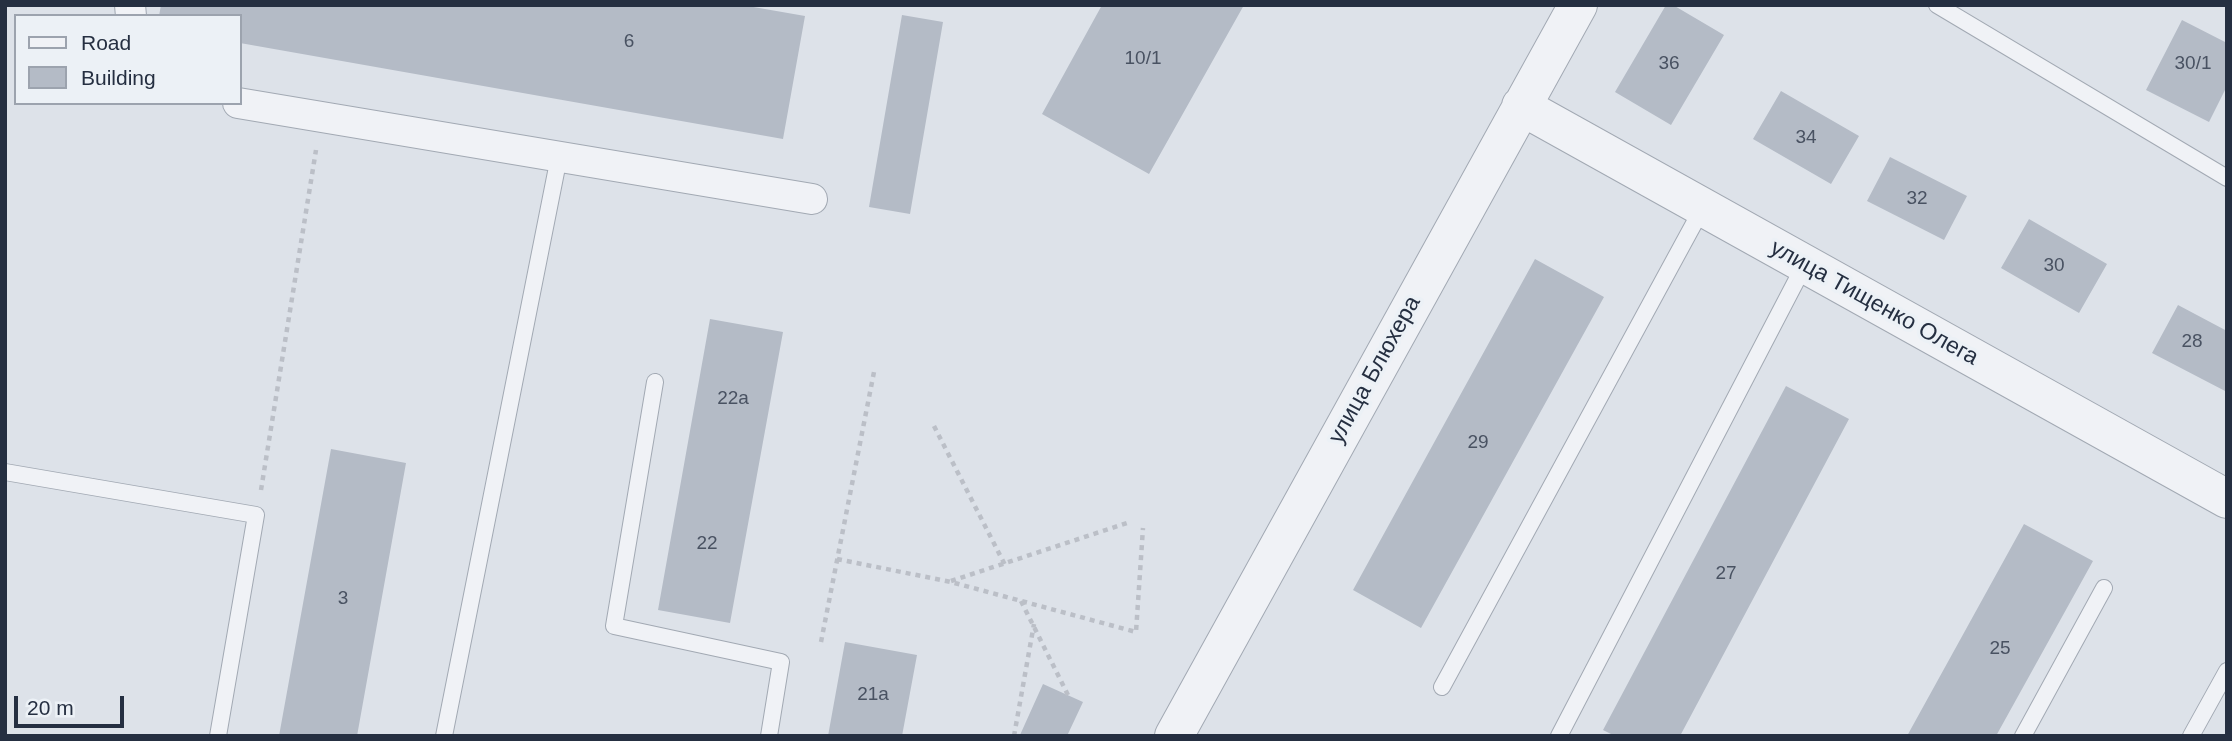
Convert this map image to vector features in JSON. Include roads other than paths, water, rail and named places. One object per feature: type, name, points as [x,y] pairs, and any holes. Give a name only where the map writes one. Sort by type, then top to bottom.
[{"type":"street","name":"улица Блюхера","points":[[1174,736],[1578,5]]},
{"type":"street","points":[[242,104],[812,200]]},
{"type":"street","name":"улица Тищенко Олега","points":[[1521,106],[2227,499]]},
{"type":"lane","points":[[1937,5],[2227,178]]},
{"type":"lane","points":[[444,736],[559,157]]},
{"type":"lane","points":[[1442,687],[1703,207]]},
{"type":"lane","points":[[1559,736],[1805,264]]},
{"type":"lane","points":[[655,382],[614,626],[781,662],[769,736]]},
{"type":"lane","points":[[5,472],[256,515],[218,736]]},
{"type":"lane","points":[[2023,736],[2104,588]]},
{"type":"lane","points":[[2192,736],[2227,671]]}]
